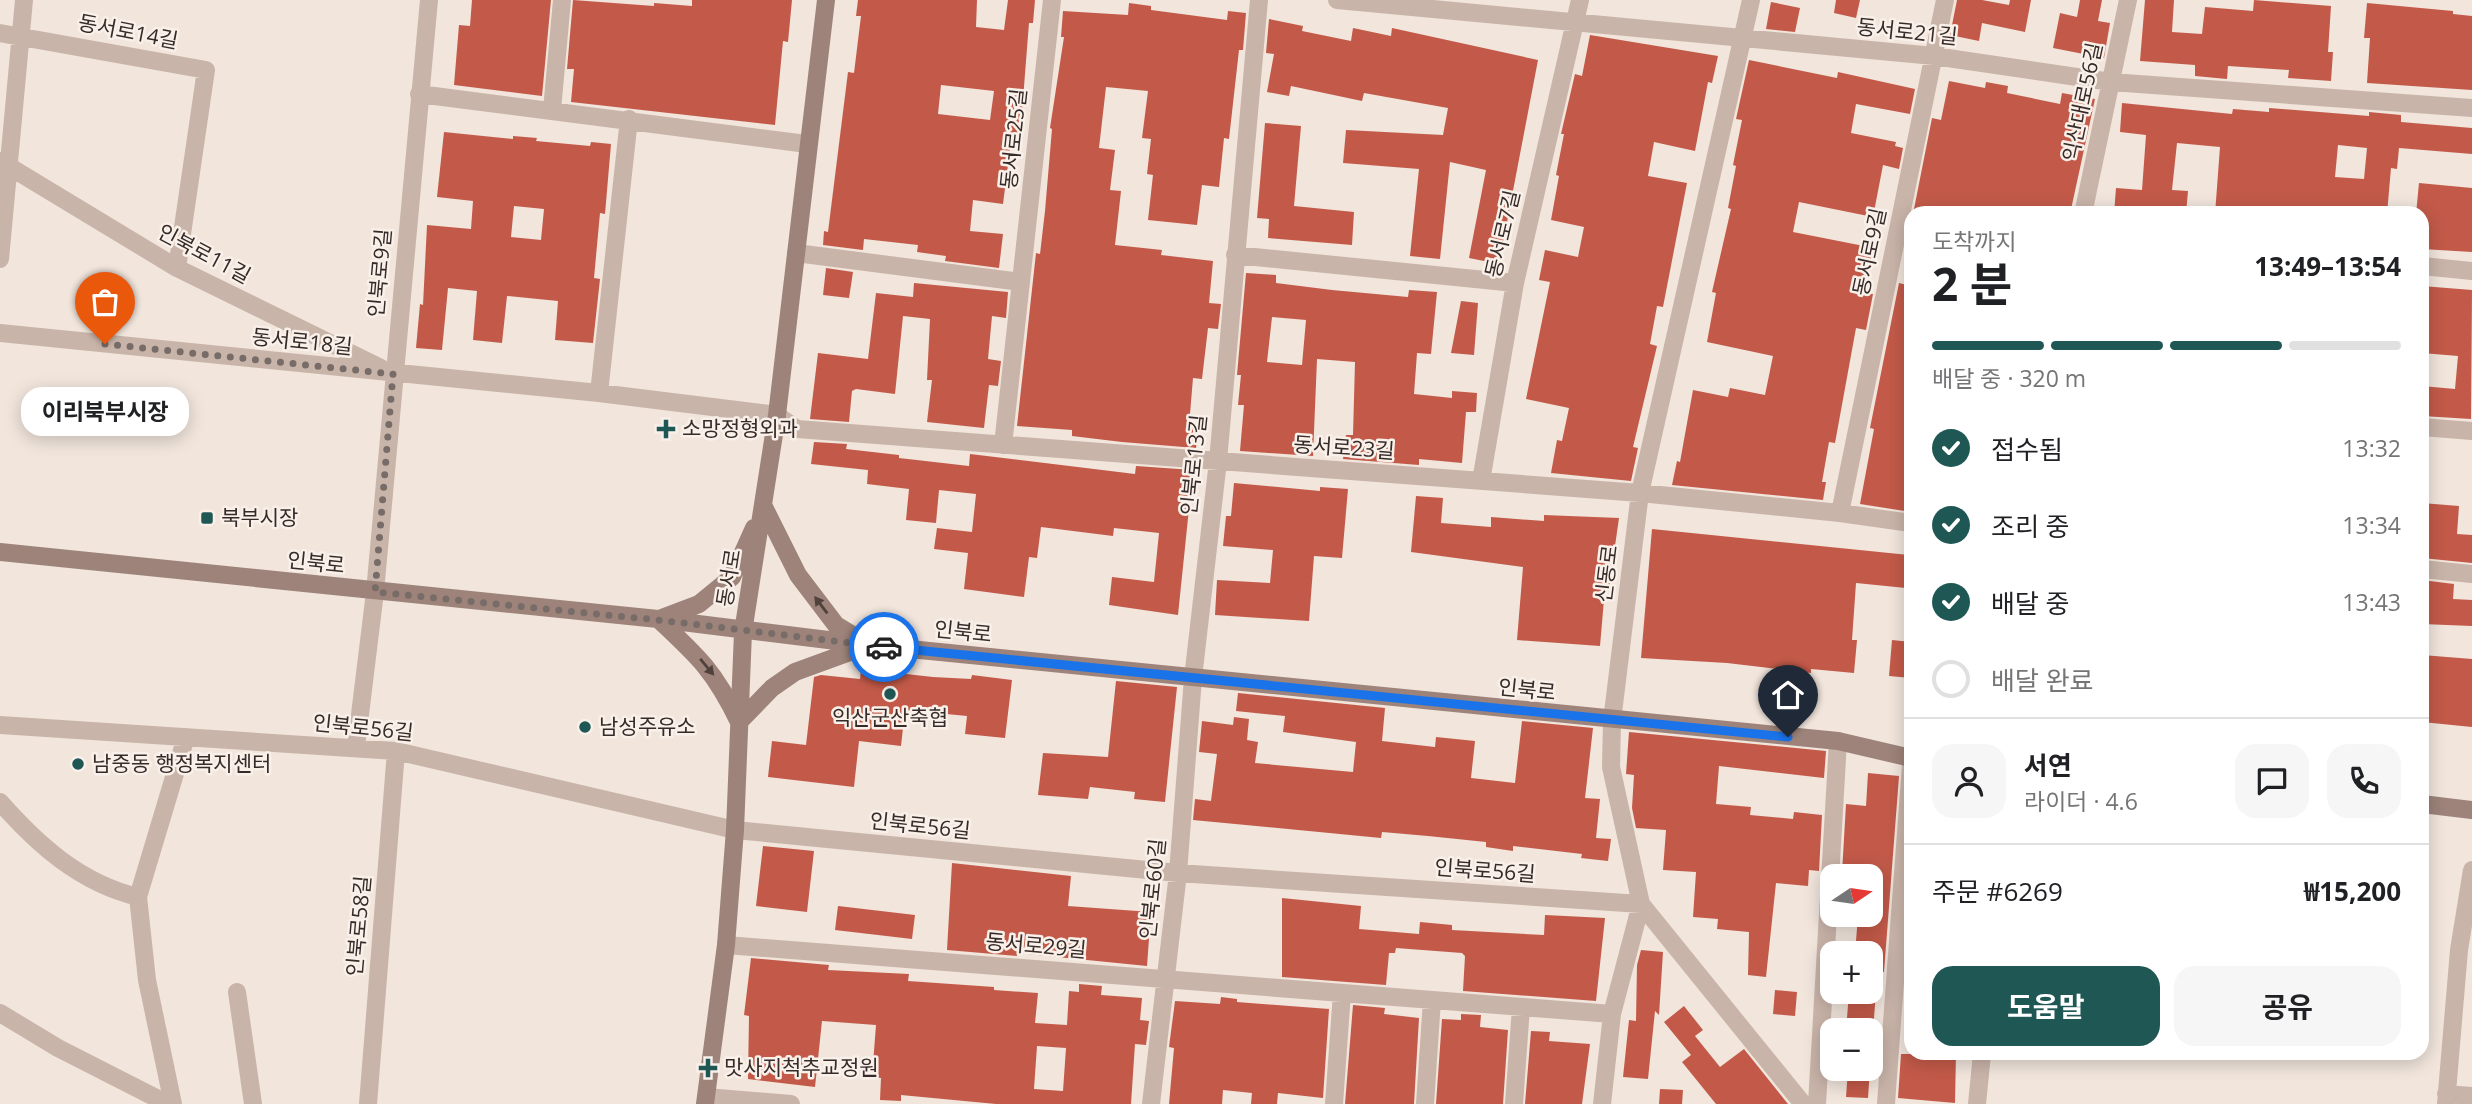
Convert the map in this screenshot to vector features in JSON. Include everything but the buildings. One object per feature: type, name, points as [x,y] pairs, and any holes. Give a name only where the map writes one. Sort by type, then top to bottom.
[{"type":"street","points":[[0,259],[5,165],[24,0]]},
{"type":"street","name":"인북로9길","points":[[375,592],[429,0]]},
{"type":"street","points":[[552,110],[562,0]]},
{"type":"street","name":"동서로","points":[[706,1100],[726,944],[735,831],[743,632],[777,415],[807,144],[827,0]]},
{"type":"street","name":"동서로25길","points":[[1003,444],[1052,0]]},
{"type":"street","name":"인북로13길","points":[[1193,678],[1218,461],[1259,0]]},
{"type":"street","name":"동서로21길","points":[[1337,0],[1934,56],[2111,82],[2472,108]]},
{"type":"street","name":"동서로7길","points":[[1481,481],[1515,283],[1580,0]]},
{"type":"street","name":"신동로","points":[[1751,0],[1640,493],[1612,721],[1611,767],[1641,904],[1803,1104]]},
{"type":"street","name":"동서로9길","points":[[1840,513],[1945,0]]},
{"type":"street","name":"익산대로56길","points":[[2085,206],[2128,0]]},
{"type":"street","name":"동서로14길","points":[[0,33],[206,70],[177,268]]},
{"type":"street","points":[[419,94],[629,118],[807,144]]},
{"type":"street","points":[[599,393],[629,118]]},
{"type":"street","name":"인북로11길","points":[[5,165],[177,268],[393,374]]},
{"type":"street","points":[[796,253],[1021,282]]},
{"type":"street","points":[[1235,255],[1515,283]]},
{"type":"street","points":[[2429,268],[2472,271]]},
{"type":"street","name":"동서로18길","points":[[0,333],[599,393],[777,415]]},
{"type":"street","name":"동서로23길","points":[[777,415],[797,429],[1640,493],[1904,522]]},
{"type":"street","points":[[2429,428],[2472,431]]},
{"type":"street","points":[[764,507],[732,578],[699,604],[658,620],[701,659],[719,680],[739,722],[772,688],[795,672],[869,645]]},
{"type":"street","points":[[764,507],[805,585],[836,625],[869,645]]},
{"type":"street","name":"인북로","points":[[0,552],[658,620],[869,645],[1612,721],[1838,741],[1904,756]]},
{"type":"street","points":[[2429,570],[2472,574]]},
{"type":"street","points":[[355,747],[375,592]]},
{"type":"street","name":"인북로60길","points":[[1152,1104],[1178,873],[1193,678]]},
{"type":"street","name":"인북로56길","points":[[0,725],[396,751],[735,831],[1178,873],[1641,904]]},
{"type":"street","points":[[0,1013],[143,1097],[170,1104],[154,1021],[138,897],[186,737]]},
{"type":"street","points":[[1817,1104],[1838,741]]},
{"type":"street","name":"인북로58길","points":[[368,1104],[396,751]]},
{"type":"street","points":[[0,802],[30,835],[65,864],[115,891],[138,897]]},
{"type":"street","points":[[2429,805],[2472,810]]},
{"type":"street","points":[[1886,1104],[1904,860]]},
{"type":"street","points":[[2472,870],[2446,1099],[2472,1096]]},
{"type":"street","points":[[1602,1104],[1612,1014],[1641,904]]},
{"type":"street","name":"동서로29길","points":[[726,944],[1612,1014]]},
{"type":"street","points":[[237,992],[253,1104]]},
{"type":"street","points":[[1334,1104],[1342,993]]},
{"type":"street","points":[[1425,1104],[1432,1000]]},
{"type":"street","points":[[1514,1104],[1521,1007]]},
{"type":"street","points":[[1977,1104],[1981,1060]]},
{"type":"street","points":[[706,1100],[791,1104]]},
{"type":"way so far","points":[[105,344],[393,374],[375,592],[658,620],[884,647]]},
{"type":"place","name":"이리북부시장","points":[[105,344]]},
{"type":"place","name":"소망정형외과","points":[[666,429]]},
{"type":"place","name":"북부시장","points":[[207,518]]},
{"type":"place","name":"익산군산축협","points":[[890,694]]},
{"type":"place","name":"남성주유소","points":[[585,727]]},
{"type":"place","name":"남중동 행정복지센터","points":[[78,764]]},
{"type":"place","name":"맛사지척추교정원","points":[[708,1068]]},
{"type":"route","points":[[884,647],[1788,737]]}]
